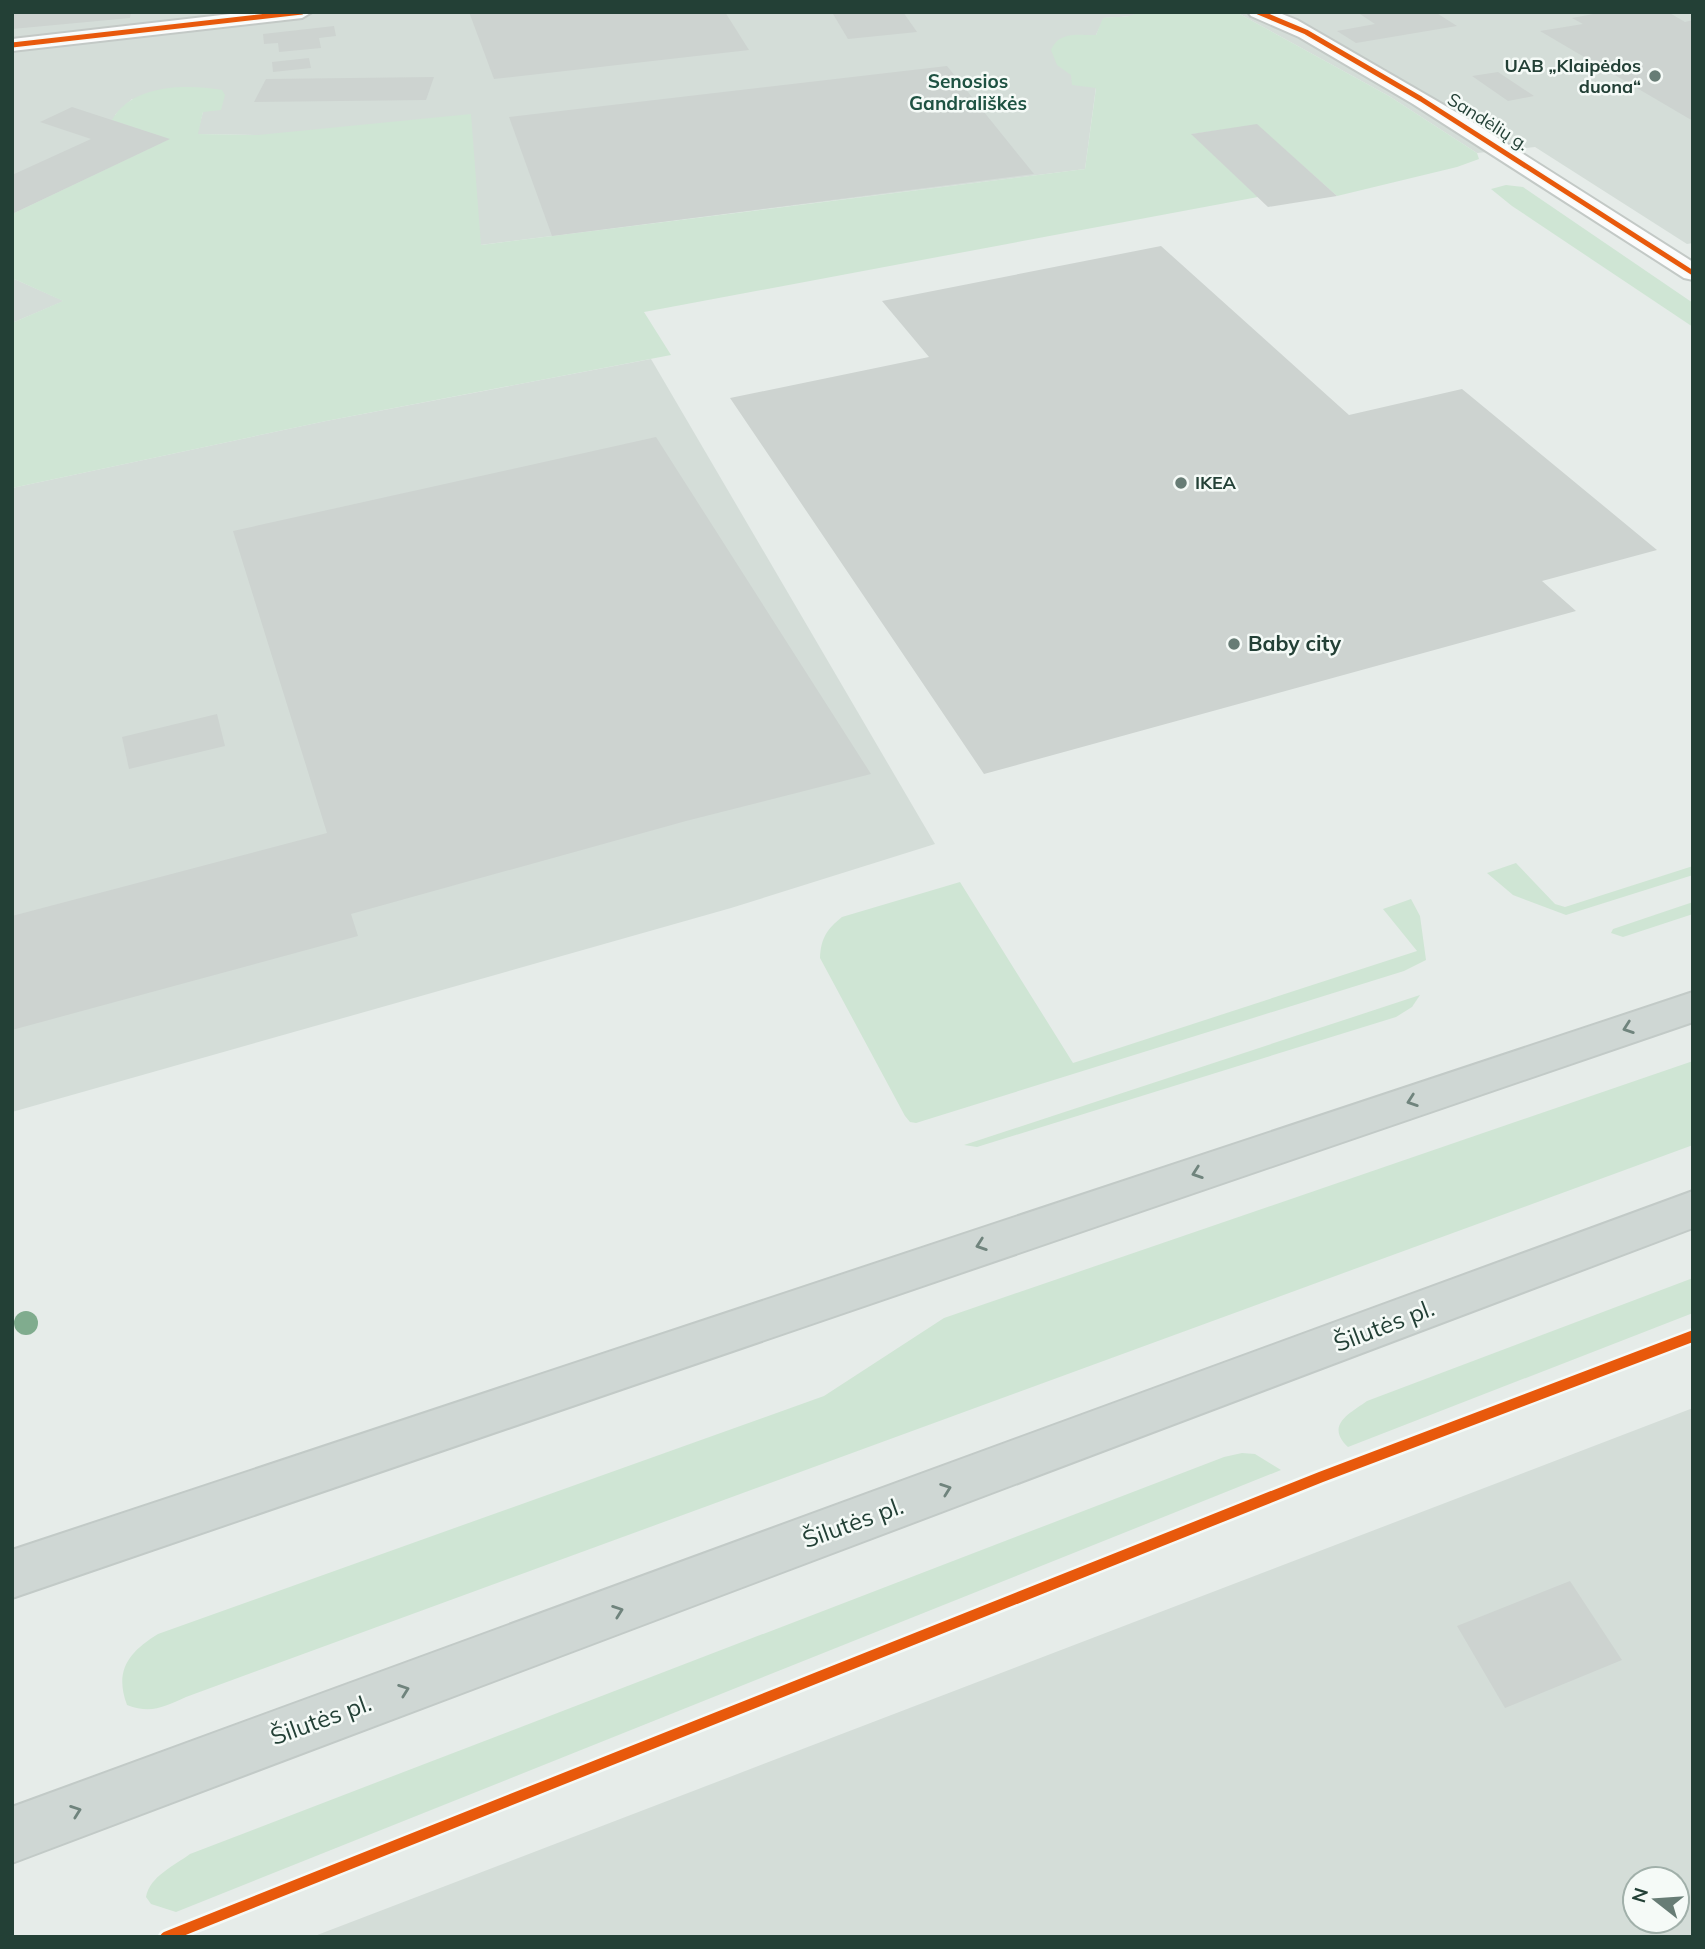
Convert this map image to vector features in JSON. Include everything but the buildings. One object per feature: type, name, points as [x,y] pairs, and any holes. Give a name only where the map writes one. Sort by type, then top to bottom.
[{"type":"main road","points":[[12,1574],[1693,1007]]},
{"type":"main road","name":"Šilutės pl.","points":[[12,1835],[1693,1209]]},
{"type":"street","points":[[12,45],[302,12]]},
{"type":"street","name":"Sandėlių g.","points":[[1258,12],[1285,21],[1406,90],[1693,273]]},
{"type":"shaded area","points":[[12,12],[1195,12],[1104,18],[1096,35],[1076,35],[1057,64],[1096,87],[1085,169],[480,245],[258,135],[197,134],[203,112],[132,99],[115,115],[170,139],[12,214]]},
{"type":"shaded area","points":[[1236,12],[1693,12],[1693,243],[1687,244],[1535,147],[1477,153],[1389,96]]},
{"type":"shaded area","points":[[12,278],[64,301],[12,323]]},
{"type":"shaded area","points":[[651,359],[935,844],[731,908],[12,1112],[12,488],[326,421]]},
{"type":"shaded area","points":[[1693,1408],[1693,1937],[312,1937]]},
{"type":"green space","points":[[1236,12],[1389,96],[1477,153],[1479,159],[1457,167],[1337,196],[1257,125],[1192,134],[1258,197],[644,312],[671,355],[326,421],[12,488],[12,323],[63,301],[12,278],[12,214],[169,139],[112,120],[121,108],[146,93],[177,87],[222,90],[225,95],[221,110],[203,112],[198,134],[258,135],[471,114],[481,245],[1085,169],[1096,88],[1072,85],[1071,75],[1057,65],[1051,50],[1054,44],[1070,35],[1096,35],[1103,18],[1125,17],[1137,13]]},
{"type":"green space","points":[[1506,185],[1523,187],[1693,303],[1693,327],[1512,206],[1491,189]]},
{"type":"green space","points":[[1516,863],[1555,904],[1565,907],[1693,866],[1693,875],[1566,915],[1513,895],[1487,873]]},
{"type":"green space","points":[[960,882],[1073,1063],[1417,951],[1383,909],[1411,899],[1420,916],[1426,960],[1404,971],[916,1123],[910,1122],[820,958],[823,939],[842,917]]},
{"type":"green space","points":[[1693,902],[1693,914],[1623,937],[1611,933],[1613,929]]},
{"type":"green space","points":[[1420,995],[1412,1007],[1396,1017],[977,1147],[964,1145]]},
{"type":"green space","points":[[1693,1061],[1693,1145],[164,1706],[143,1709],[127,1705],[123,1693],[123,1672],[132,1655],[158,1634],[824,1396],[944,1318]]},
{"type":"green space","points":[[1693,1278],[1693,1313],[1348,1447],[1341,1439],[1339,1426],[1342,1421],[1367,1401]]},
{"type":"green space","points":[[1242,1453],[1255,1454],[1281,1470],[176,1912],[151,1904],[146,1897],[157,1877],[190,1854],[1224,1457]]},
{"type":"cycle path","points":[[12,45],[302,12]]},
{"type":"cycle path","points":[[1258,12],[1306,32],[1421,99],[1693,273]]},
{"type":"cycle path","points":[[166,1937],[1321,1477],[1693,1336]]},
{"type":"place","name":"UAB „Klaipėdos duona“","points":[[1655,76]]},
{"type":"place","name":"IKEA","points":[[1181,483]]},
{"type":"place","name":"Baby city","points":[[1234,644]]},
{"type":"district","name":"Senosios Gandrališkės","points":[[968,92]]}]
